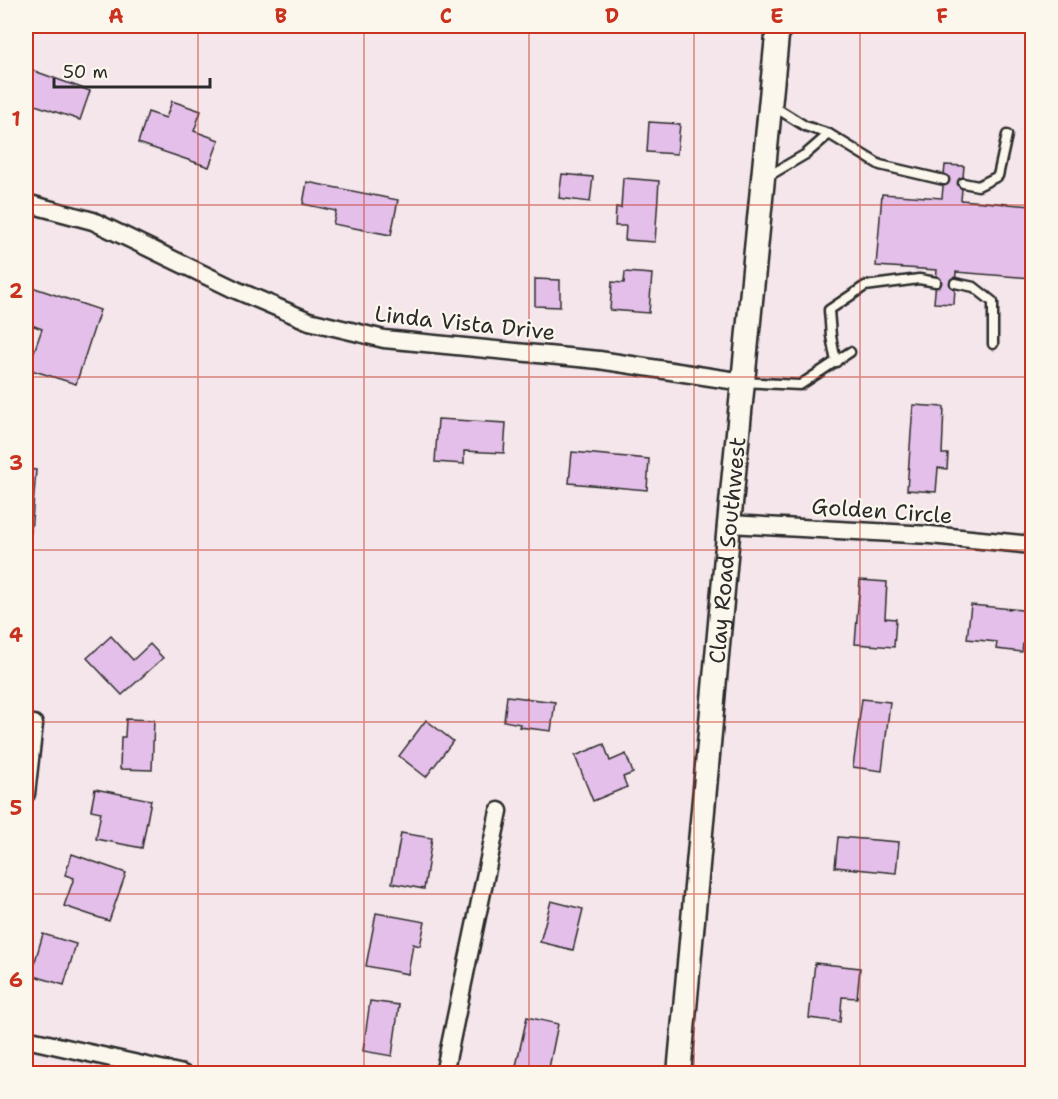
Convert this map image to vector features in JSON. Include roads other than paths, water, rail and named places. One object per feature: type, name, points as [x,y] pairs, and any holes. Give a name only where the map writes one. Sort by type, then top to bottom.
[{"type":"street","name":"Clay Road Southwest","points":[[679,1074],[729,524],[778,26]]},
{"type":"street","name":"Linda Vista Drive","points":[[26,203],[93,221],[236,290],[309,321],[384,339],[599,360],[743,382]]},
{"type":"street","name":"Golden Circle","points":[[729,524],[930,535],[1032,545]]},
{"type":"street","points":[[26,794],[34,724]]},
{"type":"street","points":[[444,1074],[499,811]]},
{"type":"street","points":[[26,1039],[183,1074]]},
{"type":"lane","points":[[770,104],[805,126],[829,134],[880,165],[944,180]]},
{"type":"lane","points":[[763,180],[806,154],[829,134]]},
{"type":"lane","points":[[963,183],[978,186],[998,176],[1007,135]]},
{"type":"lane","points":[[836,362],[829,310],[865,286],[919,279],[936,282]]},
{"type":"lane","points":[[955,284],[974,287],[993,302],[993,344]]},
{"type":"lane","points":[[743,382],[800,385],[850,352]]}]
